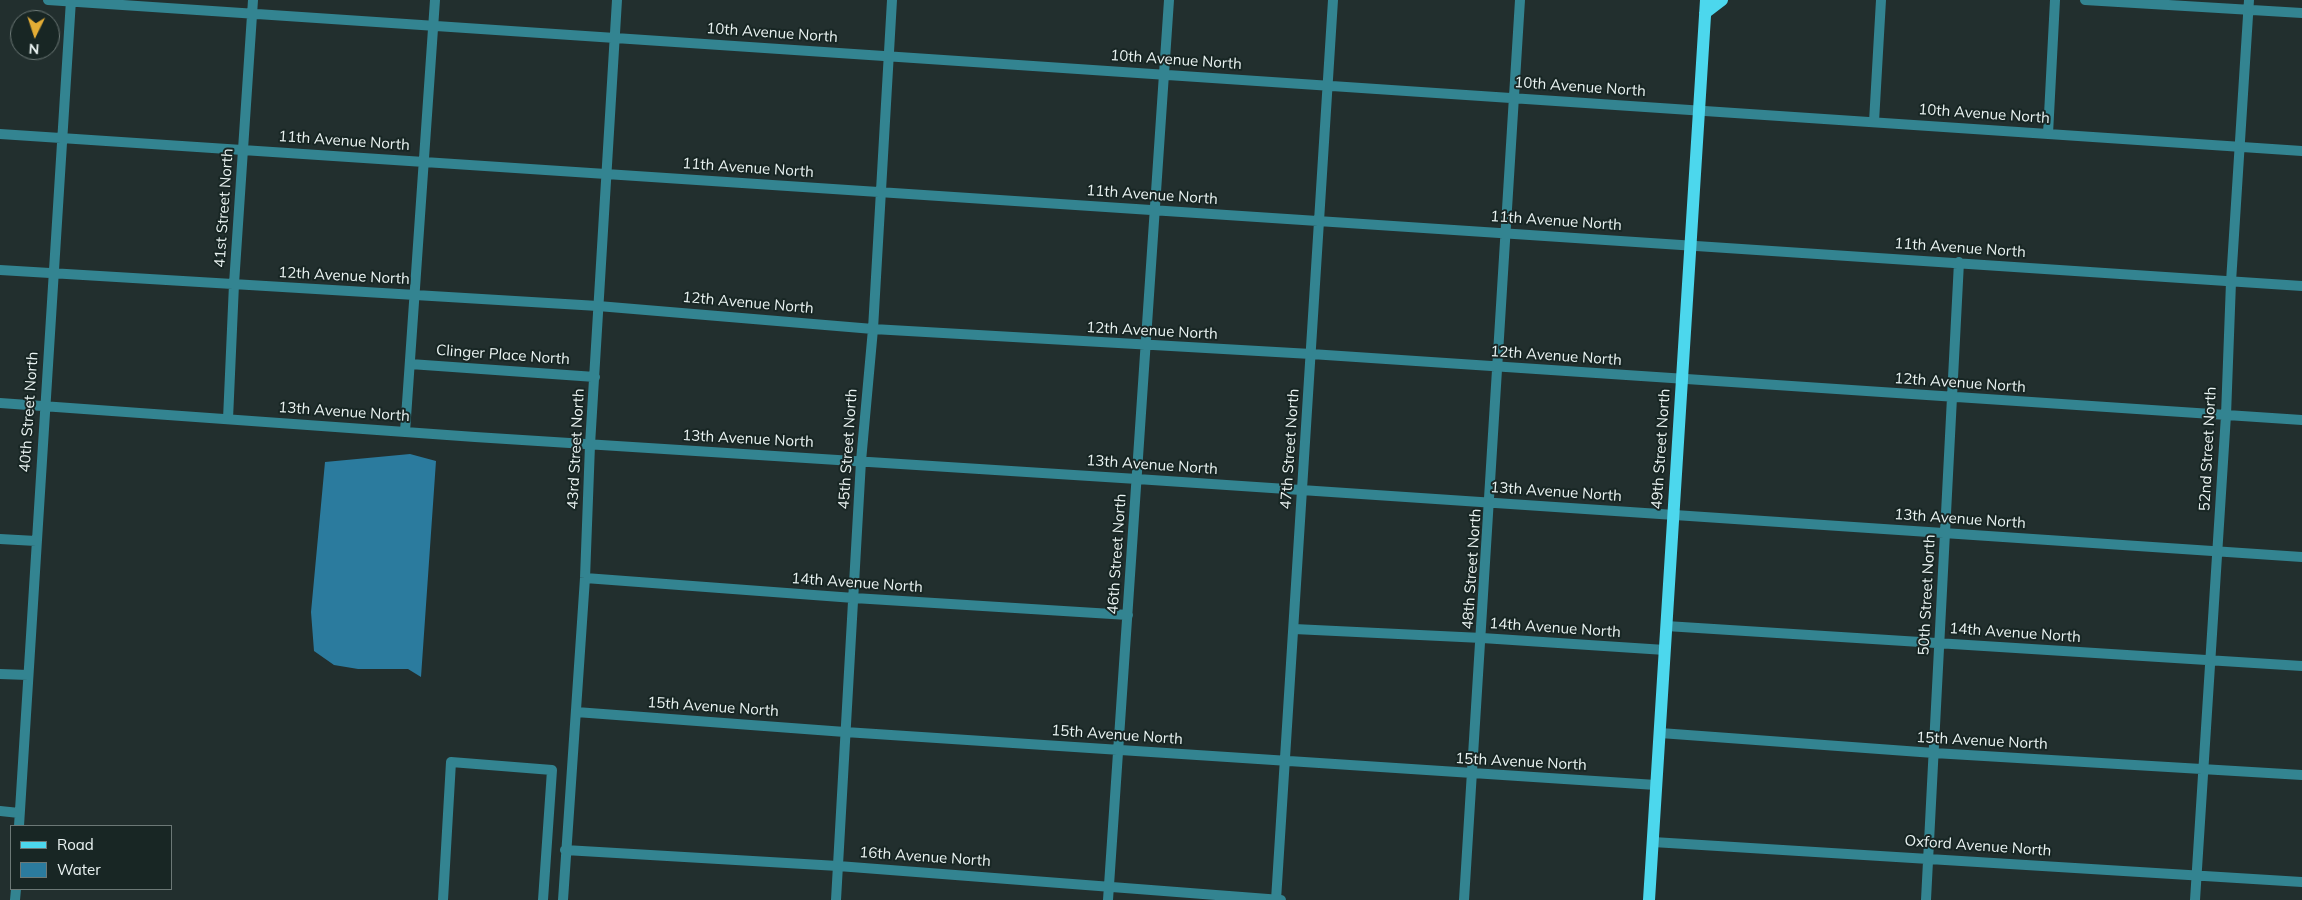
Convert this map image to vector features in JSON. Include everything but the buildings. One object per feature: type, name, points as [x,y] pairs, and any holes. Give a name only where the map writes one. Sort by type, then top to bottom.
[{"type":"main road","points":[[1694,0],[1705,14],[1722,0]]},
{"type":"main road","name":"49th Street North","points":[[1649,900],[1706,0]]},
{"type":"street","name":"10th Avenue North","points":[[48,0],[2302,151]]},
{"type":"street","name":"41st Street North","points":[[228,419],[234,284],[253,0]]},
{"type":"street","points":[[405,432],[435,0]]},
{"type":"street","name":"43rd Street North","points":[[563,900],[576,712],[617,0]]},
{"type":"street","name":"45th Street North","points":[[836,900],[861,461],[872,328],[892,0]]},
{"type":"street","name":"46th Street North","points":[[1108,900],[1169,0]]},
{"type":"street","name":"47th Street North","points":[[1276,900],[1333,0]]},
{"type":"street","name":"48th Street North","points":[[1464,900],[1491,502],[1497,367],[1507,233],[1520,0]]},
{"type":"street","points":[[1874,122],[1882,0]]},
{"type":"street","points":[[2048,134],[2056,0]]},
{"type":"street","points":[[2085,0],[2248,4],[2302,13]]},
{"type":"street","name":"40th Street North","points":[[18,825],[71,1]]},
{"type":"street","name":"52nd Street North","points":[[2195,900],[2218,551],[2231,282],[2248,4]]},
{"type":"street","name":"11th Avenue North","points":[[0,134],[244,148],[424,162],[2302,286]]},
{"type":"street","name":"50th Street North","points":[[1926,900],[1959,262]]},
{"type":"street","name":"12th Avenue North","points":[[0,270],[598,306],[872,328],[1146,346],[1311,354],[2302,420]]},
{"type":"street","name":"Clinger Place North","points":[[410,364],[595,377]]},
{"type":"street","name":"13th Avenue North","points":[[0,403],[590,445],[1138,478],[2302,557]]},
{"type":"street","points":[[0,539],[36,541]]},
{"type":"street","name":"14th Avenue North","points":[[584,578],[854,598],[1128,614]]},
{"type":"street","name":"14th Avenue North","points":[[1666,626],[2302,666]]},
{"type":"street","name":"14th Avenue North","points":[[1294,629],[1482,638],[1665,650]]},
{"type":"street","points":[[0,674],[28,676]]},
{"type":"street","name":"15th Avenue North","points":[[576,712],[1473,775],[1656,785]]},
{"type":"street","name":"15th Avenue North","points":[[1660,733],[1934,754],[2302,775]]},
{"type":"street","points":[[443,900],[451,762],[552,770],[543,900]]},
{"type":"street","points":[[0,811],[19,813]]},
{"type":"street","name":"16th Avenue North","points":[[547,842],[566,847],[1109,885],[1281,900]]},
{"type":"street","name":"Oxford Avenue North","points":[[1653,842],[1928,857],[2302,882]]},
{"type":"water","points":[[410,454],[436,461],[421,677],[408,669],[358,669],[334,665],[314,651],[311,612],[325,462]]}]
